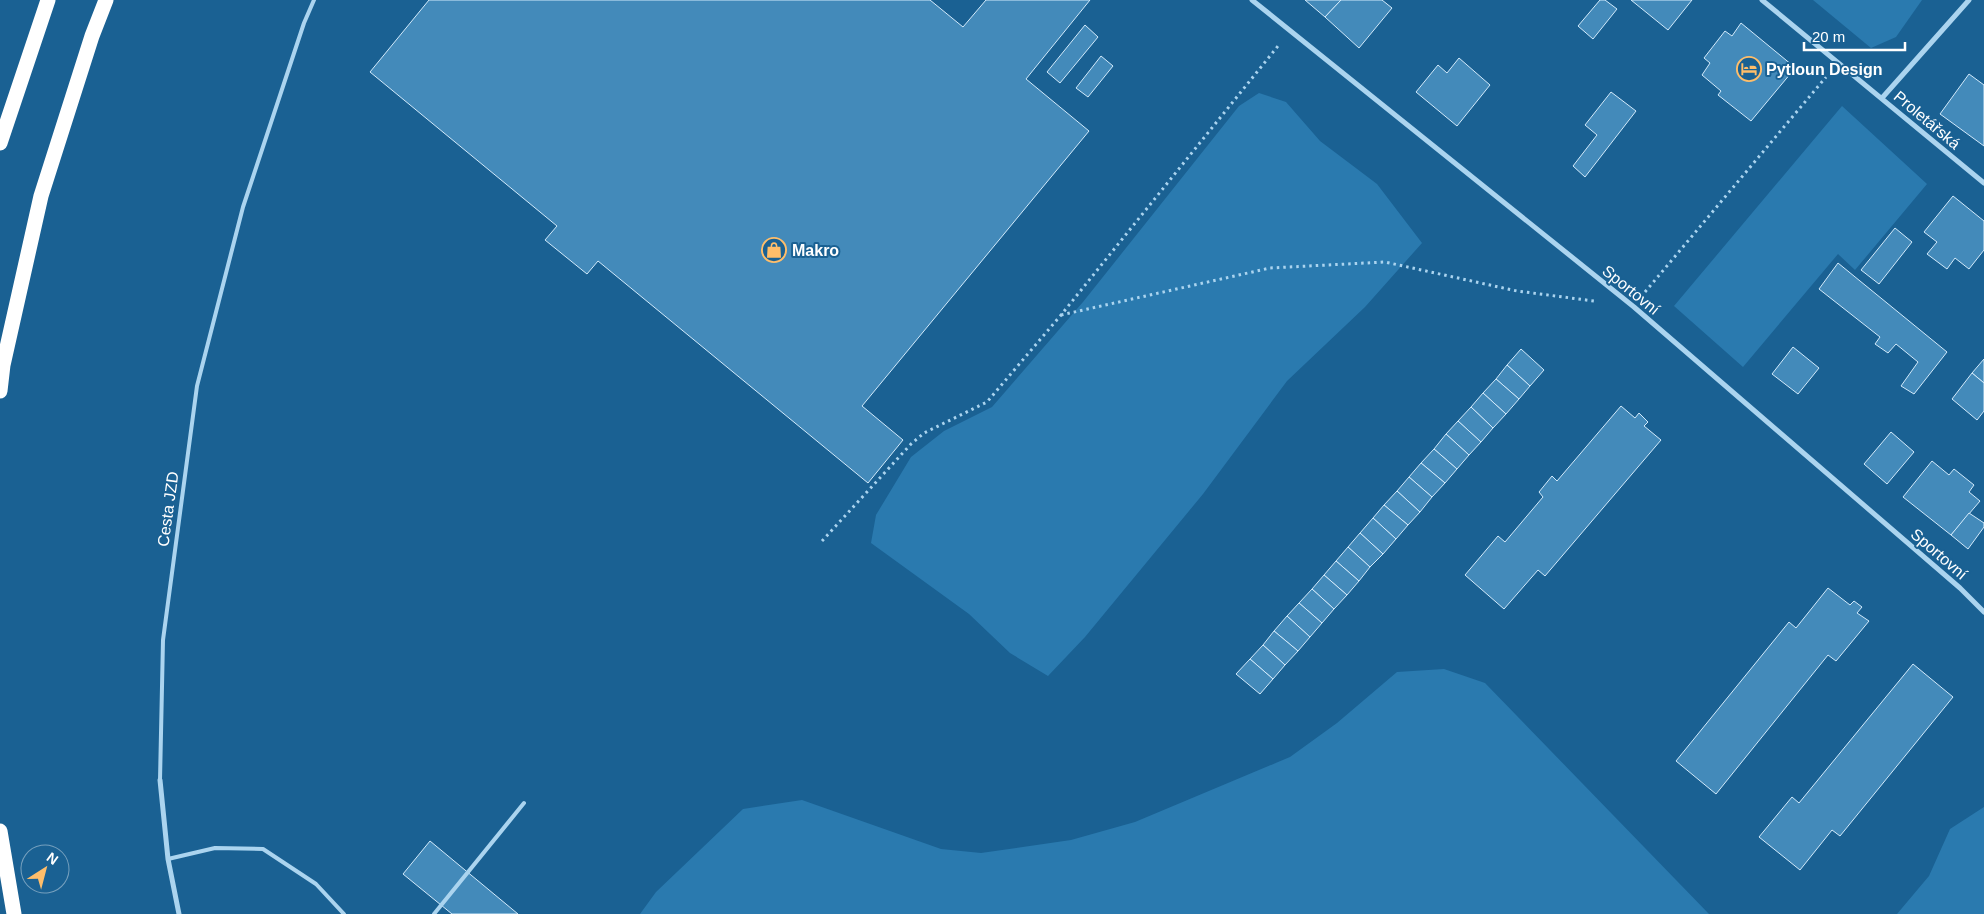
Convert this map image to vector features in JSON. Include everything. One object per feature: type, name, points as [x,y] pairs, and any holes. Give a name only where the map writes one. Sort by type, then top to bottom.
[{"type":"highway","points":[[0,143],[48,0]]},
{"type":"highway","points":[[0,391],[3,365],[41,196],[92,36],[106,0]]},
{"type":"highway","points":[[0,831],[14,914]]},
{"type":"street","name":"Sportovní","points":[[1252,0],[1634,306],[1960,588],[1984,612]]},
{"type":"street","name":"Proletářská","points":[[1762,0],[1984,183]]},
{"type":"street","points":[[1882,98],[1968,0]]},
{"type":"street","name":"Cesta JZD","points":[[160,780],[168,858],[179,914]]},
{"type":"lane","name":"Cesta JZD","points":[[160,780],[163,640],[197,386],[243,207],[304,23],[314,0]]},
{"type":"lane","points":[[434,914],[524,803]]},
{"type":"lane","points":[[168,858],[215,848],[263,849],[316,884],[344,914]]},
{"type":"path","points":[[822,541],[911,444],[924,433],[987,402],[1061,315],[1290,32]]},
{"type":"path","points":[[1061,315],[1270,268],[1384,262],[1516,291],[1634,306],[1838,62]]},
{"type":"shaded area","points":[[1813,0],[1922,0],[1896,37],[1871,48]]},
{"type":"shaded area","points":[[1259,93],[1286,102],[1320,141],[1377,184],[1422,243],[1365,307],[1287,381],[1203,494],[1085,637],[1048,676],[1010,653],[969,614],[871,543],[876,515],[911,457],[944,431],[992,407],[1083,302],[1239,106]]},
{"type":"shaded area","points":[[1842,106],[1927,184],[1855,270],[1838,254],[1743,367],[1674,306]]},
{"type":"shaded area","points":[[1444,669],[1485,683],[1709,914],[640,914],[656,892],[743,809],[802,800],[941,849],[981,853],[1071,840],[1135,822],[1290,757],[1337,723],[1397,672]]},
{"type":"shaded area","points":[[1984,807],[1984,914],[1897,914],[1929,876],[1950,829]]},
{"type":"building","name":"Makro","points":[[429,0],[930,0],[963,27],[986,0],[1090,0],[1026,79],[1089,131],[862,406],[903,440],[868,483],[598,261],[587,274],[545,240],[557,226],[370,72]]},
{"type":"building","points":[[1305,0],[1341,0],[1325,17]]},
{"type":"building","points":[[1341,0],[1382,0],[1392,8],[1359,48],[1325,17]]},
{"type":"building","points":[[1600,0],[1605,0],[1617,9],[1593,39],[1578,26]]},
{"type":"building","points":[[1631,0],[1692,0],[1668,30]]},
{"type":"building","name":"Pytloun Design","points":[[1741,23],[1792,65],[1791,73],[1751,121],[1718,95],[1721,91],[1702,75],[1710,63],[1704,58],[1725,31],[1732,36]]},
{"type":"building","points":[[1085,25],[1098,37],[1060,83],[1047,72]]},
{"type":"building","points":[[1101,56],[1113,66],[1088,97],[1076,88]]},
{"type":"building","points":[[1459,58],[1490,85],[1457,126],[1416,92],[1438,65],[1447,73]]},
{"type":"building","points":[[1969,74],[1984,85],[1984,146],[1940,114]]},
{"type":"building","points":[[1611,92],[1636,111],[1585,177],[1573,166],[1597,135],[1585,125]]},
{"type":"building","points":[[1953,196],[1984,221],[1984,250],[1969,269],[1955,258],[1947,269],[1927,254],[1937,242],[1924,232]]},
{"type":"building","points":[[1895,228],[1912,242],[1879,284],[1861,270]]},
{"type":"building","points":[[1838,263],[1947,352],[1914,394],[1901,386],[1918,362],[1896,344],[1888,353],[1875,344],[1880,337],[1819,289]]},
{"type":"building","points":[[1793,347],[1819,368],[1798,394],[1772,374]]},
{"type":"building","points":[[1521,349],[1544,370],[1530,386],[1507,365]]},
{"type":"building","points":[[1984,359],[1984,383],[1972,373]]},
{"type":"building","points":[[1507,365],[1530,386],[1519,399],[1496,379]]},
{"type":"building","points":[[1972,373],[1984,383],[1984,411],[1977,420],[1952,399]]},
{"type":"building","points":[[1496,379],[1519,399],[1506,414],[1483,393]]},
{"type":"building","points":[[1483,393],[1506,414],[1493,428],[1471,407]]},
{"type":"building","points":[[1621,406],[1635,418],[1639,413],[1648,422],[1644,426],[1661,440],[1545,576],[1538,570],[1504,609],[1465,575],[1498,536],[1505,542],[1543,497],[1539,492],[1552,476],[1557,481]]},
{"type":"building","points":[[1471,407],[1493,428],[1481,442],[1458,421]]},
{"type":"building","points":[[1458,421],[1481,442],[1469,455],[1446,434]]},
{"type":"building","points":[[1891,432],[1914,452],[1887,484],[1864,464]]},
{"type":"building","points":[[1446,434],[1469,455],[1457,469],[1434,449]]},
{"type":"building","points":[[1434,449],[1457,469],[1445,483],[1421,463]]},
{"type":"building","points":[[1932,461],[1949,475],[1954,469],[1974,485],[1969,492],[1980,501],[1951,535],[1903,497]]},
{"type":"building","points":[[1421,463],[1445,483],[1432,497],[1409,477]]},
{"type":"building","points":[[1409,477],[1432,497],[1420,512],[1397,491]]},
{"type":"building","points":[[1397,491],[1420,512],[1408,525],[1384,505]]},
{"type":"building","points":[[1384,505],[1408,525],[1396,539],[1373,518]]},
{"type":"building","points":[[1969,513],[1984,523],[1984,527],[1968,549],[1951,535]]},
{"type":"building","points":[[1373,518],[1396,539],[1383,554],[1360,533]]},
{"type":"building","points":[[1360,533],[1383,554],[1370,567],[1348,547]]},
{"type":"building","points":[[1348,547],[1370,567],[1359,581],[1336,561]]},
{"type":"building","points":[[1336,561],[1359,581],[1347,595],[1324,575]]},
{"type":"building","points":[[1324,575],[1347,595],[1334,609],[1312,589]]},
{"type":"building","points":[[1828,588],[1850,605],[1854,601],[1862,607],[1857,613],[1869,621],[1836,661],[1828,655],[1716,794],[1676,761],[1789,622],[1796,628]]},
{"type":"building","points":[[1312,589],[1334,609],[1322,623],[1299,603]]},
{"type":"building","points":[[1299,603],[1322,623],[1310,637],[1287,616]]},
{"type":"building","points":[[1287,616],[1310,637],[1298,651],[1274,631]]},
{"type":"building","points":[[1274,631],[1298,651],[1285,665],[1263,645]]},
{"type":"building","points":[[1263,645],[1285,665],[1273,679],[1250,659]]},
{"type":"building","points":[[1250,659],[1273,679],[1260,694],[1236,674]]},
{"type":"building","points":[[1913,664],[1953,697],[1840,836],[1832,830],[1800,870],[1759,837],[1792,797],[1799,803]]},
{"type":"building","points":[[430,841],[518,914],[452,914],[403,874]]},
{"type":"place","name":"Pytloun Design","points":[[1749,69]]},
{"type":"place","name":"Makro","points":[[774,250]]}]
